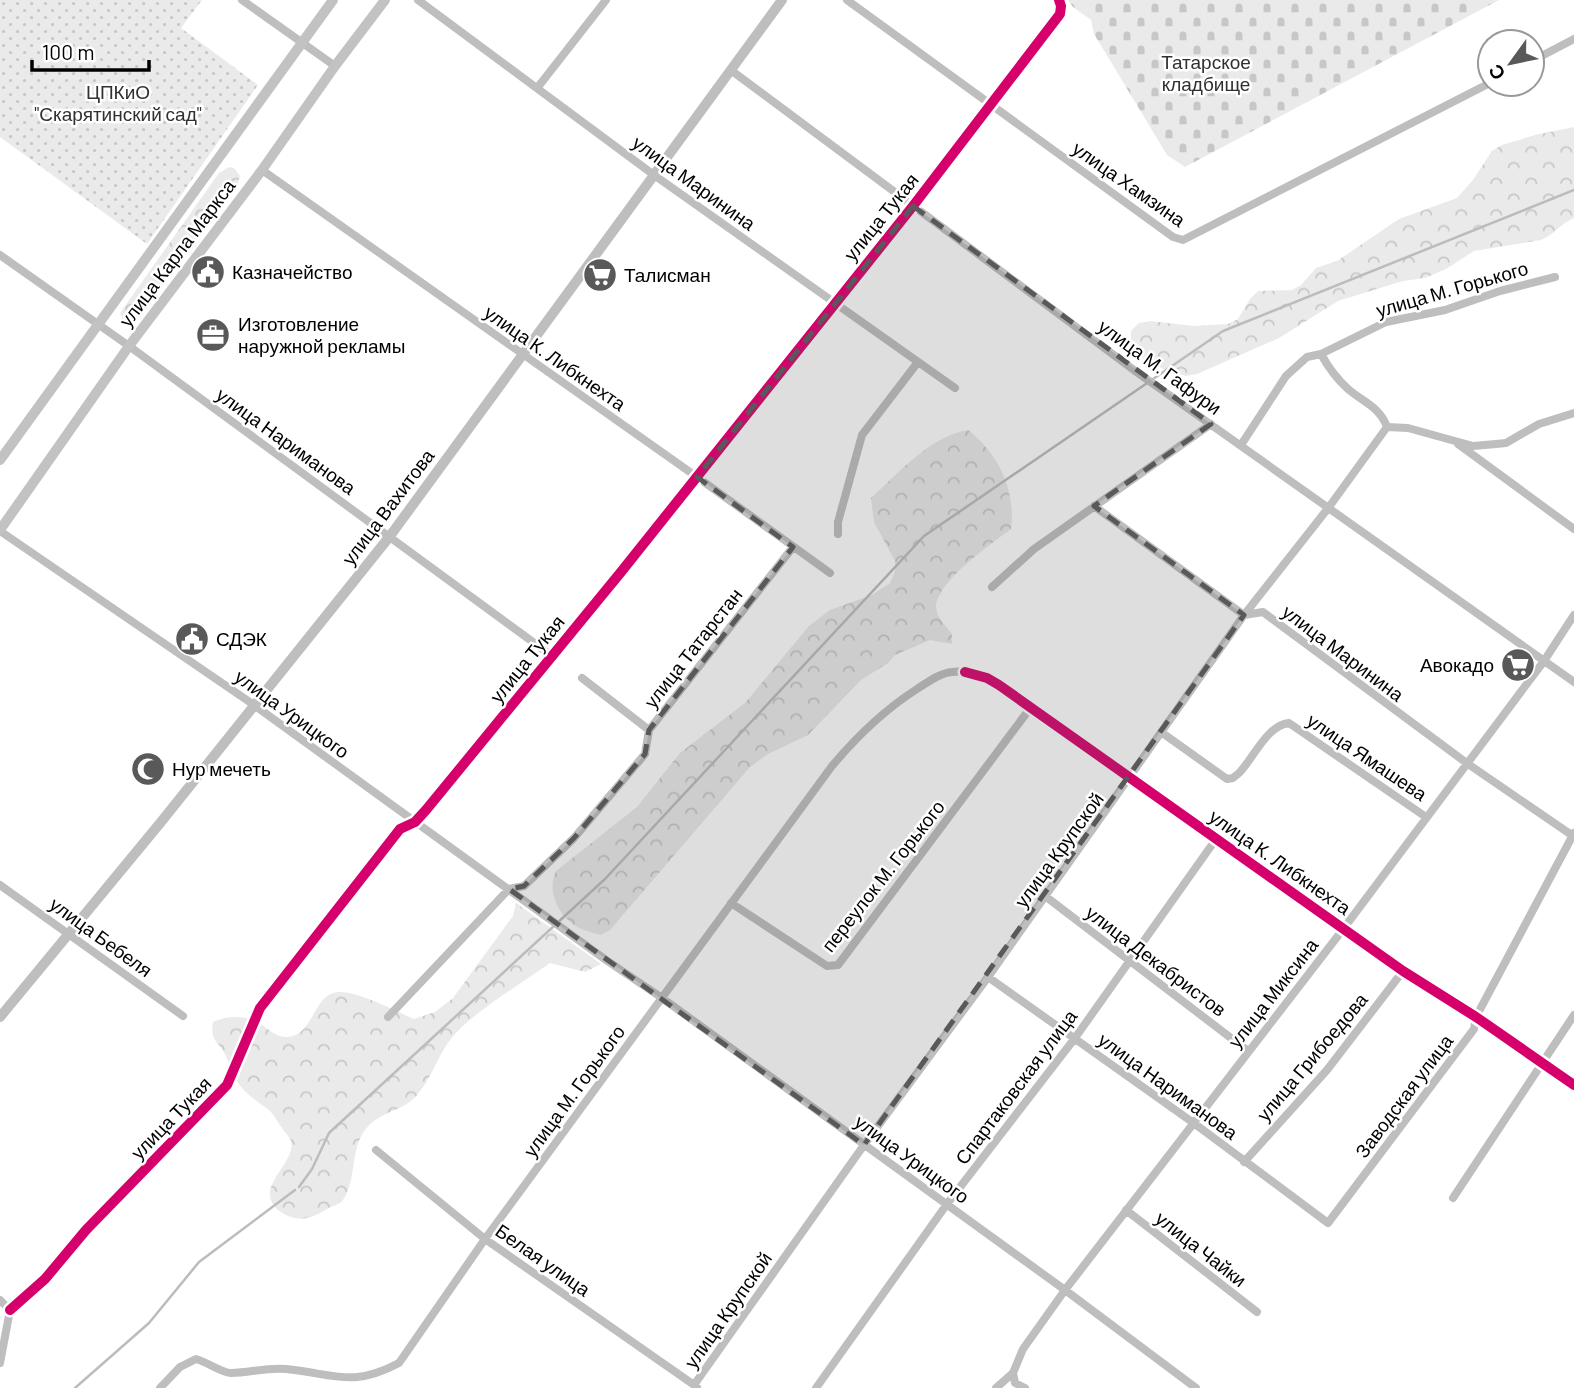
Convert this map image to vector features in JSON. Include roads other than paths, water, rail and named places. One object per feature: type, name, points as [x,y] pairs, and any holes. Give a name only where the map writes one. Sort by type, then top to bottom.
[{"type":"main road","name":"улица Карла Маркса","points":[[0,460],[333,0]]},
{"type":"main road","name":"улица Карла Маркса","points":[[0,531],[129,346],[386,0]]},
{"type":"street","points":[[242,0],[335,66]]},
{"type":"street","name":"улица Маринина","points":[[418,0],[654,175],[955,388]]},
{"type":"street","points":[[538,87],[606,0]]},
{"type":"street","name":"улица Вахитова","points":[[0,1017],[390,536],[782,0]]},
{"type":"street","name":"улица Хамзина","points":[[847,0],[1173,237],[1183,240],[1476,90]]},
{"type":"street","name":"улица Тукая","points":[[10,1310],[45,1279],[86,1230],[228,1085],[260,1009],[400,829],[415,822],[552,656],[914,206],[1060,14],[1059,0]]},
{"type":"street","points":[[1546,54],[1574,40]]},
{"type":"street","name":"улица М. Гафури","points":[[732,71],[1138,373],[1574,682]]},
{"type":"street","name":"улица К. Либкнехта","points":[[262,170],[830,573]]},
{"type":"street","name":"улица Нариманова","points":[[0,255],[129,346],[552,656]]},
{"type":"street","name":"улица М. Горького","points":[[1241,445],[1286,376],[1307,357],[1321,354],[1386,322],[1445,310],[1500,291],[1555,277]]},
{"type":"street","points":[[1321,354],[1342,383],[1376,408],[1384,417],[1387,427],[1408,428],[1473,446],[1506,443],[1539,424],[1574,413]]},
{"type":"street","points":[[838,534],[838,522],[862,435],[918,362]]},
{"type":"street","points":[[992,587],[1034,549],[1211,424]]},
{"type":"street","name":"улица Крупской","points":[[696,1387],[864,1145],[988,977],[1244,615],[1387,427]]},
{"type":"street","points":[[1456,442],[1574,529]]},
{"type":"street","name":"улица Маринина","points":[[1094,506],[1244,615],[1263,612],[1468,764],[1573,834]]},
{"type":"street","name":"улица Урицкого","points":[[0,531],[254,705],[947,1204],[1196,1388]]},
{"type":"street","name":"улица Татарстан","points":[[387,1017],[509,889],[524,886],[573,838],[645,754],[649,730],[793,547]]},
{"type":"street","name":"улица Миксина","points":[[996,1388],[1013,1373],[1023,1349],[1065,1290],[1345,928],[1544,661],[1574,615]]},
{"type":"street","name":"улица К. Либкнехта","points":[[965,672],[988,678],[1031,707],[1403,971],[1476,1017],[1574,1085]]},
{"type":"street","name":"улица М. Горького","points":[[160,1388],[180,1367],[196,1359],[230,1373],[282,1368],[353,1383],[380,1376],[399,1363],[485,1239],[832,766],[872,721],[929,681],[947,673],[965,672]]},
{"type":"street","points":[[582,678],[649,730]]},
{"type":"street","name":"переулок М. Горького","points":[[731,902],[827,966],[838,965],[1031,707]]},
{"type":"street","name":"улица Ямашева","points":[[1161,732],[1227,779],[1233,778],[1244,768],[1275,729],[1289,723],[1426,817]]},
{"type":"street","name":"Заводская улица","points":[[1328,1223],[1474,1030],[1476,1017],[1573,834]]},
{"type":"street","name":"Спартаковская улица","points":[[816,1388],[947,1204],[1075,1038],[1216,839]]},
{"type":"street","name":"улица Бебеля","points":[[0,885],[183,1016]]},
{"type":"street","name":"улица Декабристов","points":[[1045,896],[1248,1051]]},
{"type":"street","name":"улица Грибоедова","points":[[1244,1162],[1327,1070],[1403,971]]},
{"type":"street","name":"улица Нариманова","points":[[988,977],[1195,1124],[1328,1223]]},
{"type":"street","points":[[1453,1198],[1574,1015]]},
{"type":"street","name":"Белая улица","points":[[376,1150],[485,1239],[696,1387]]},
{"type":"street","name":"улица Чайки","points":[[1126,1210],[1257,1312]]},
{"type":"street","points":[[0,1300],[10,1310],[0,1363]]},
{"type":"street","points":[[1013,1373],[1015,1383],[1025,1388]]},
{"type":"waterway","points":[[299,1187],[312,1169],[329,1133],[605,879],[924,536],[1223,331],[1574,190]]},
{"type":"waterway","points":[[75,1388],[149,1323],[199,1262],[295,1190]]},
{"type":"place","name":"Казначейство","points":[[208,272]]},
{"type":"place","name":"Талисман","points":[[600,275]]},
{"type":"place","name":"Изготовление наружной рекламы","points":[[213,335]]},
{"type":"place","name":"СДЭК","points":[[192,639]]},
{"type":"place","name":"Авокадо","points":[[1518,665]]},
{"type":"place","name":"Нур мечеть","points":[[148,769]]},
{"type":"park label","name":"Татарское кладбище","points":[[1206,73]]},
{"type":"park label","name":"ЦПКиО \"Скарятинский сад\"","points":[[118,103]]}]
